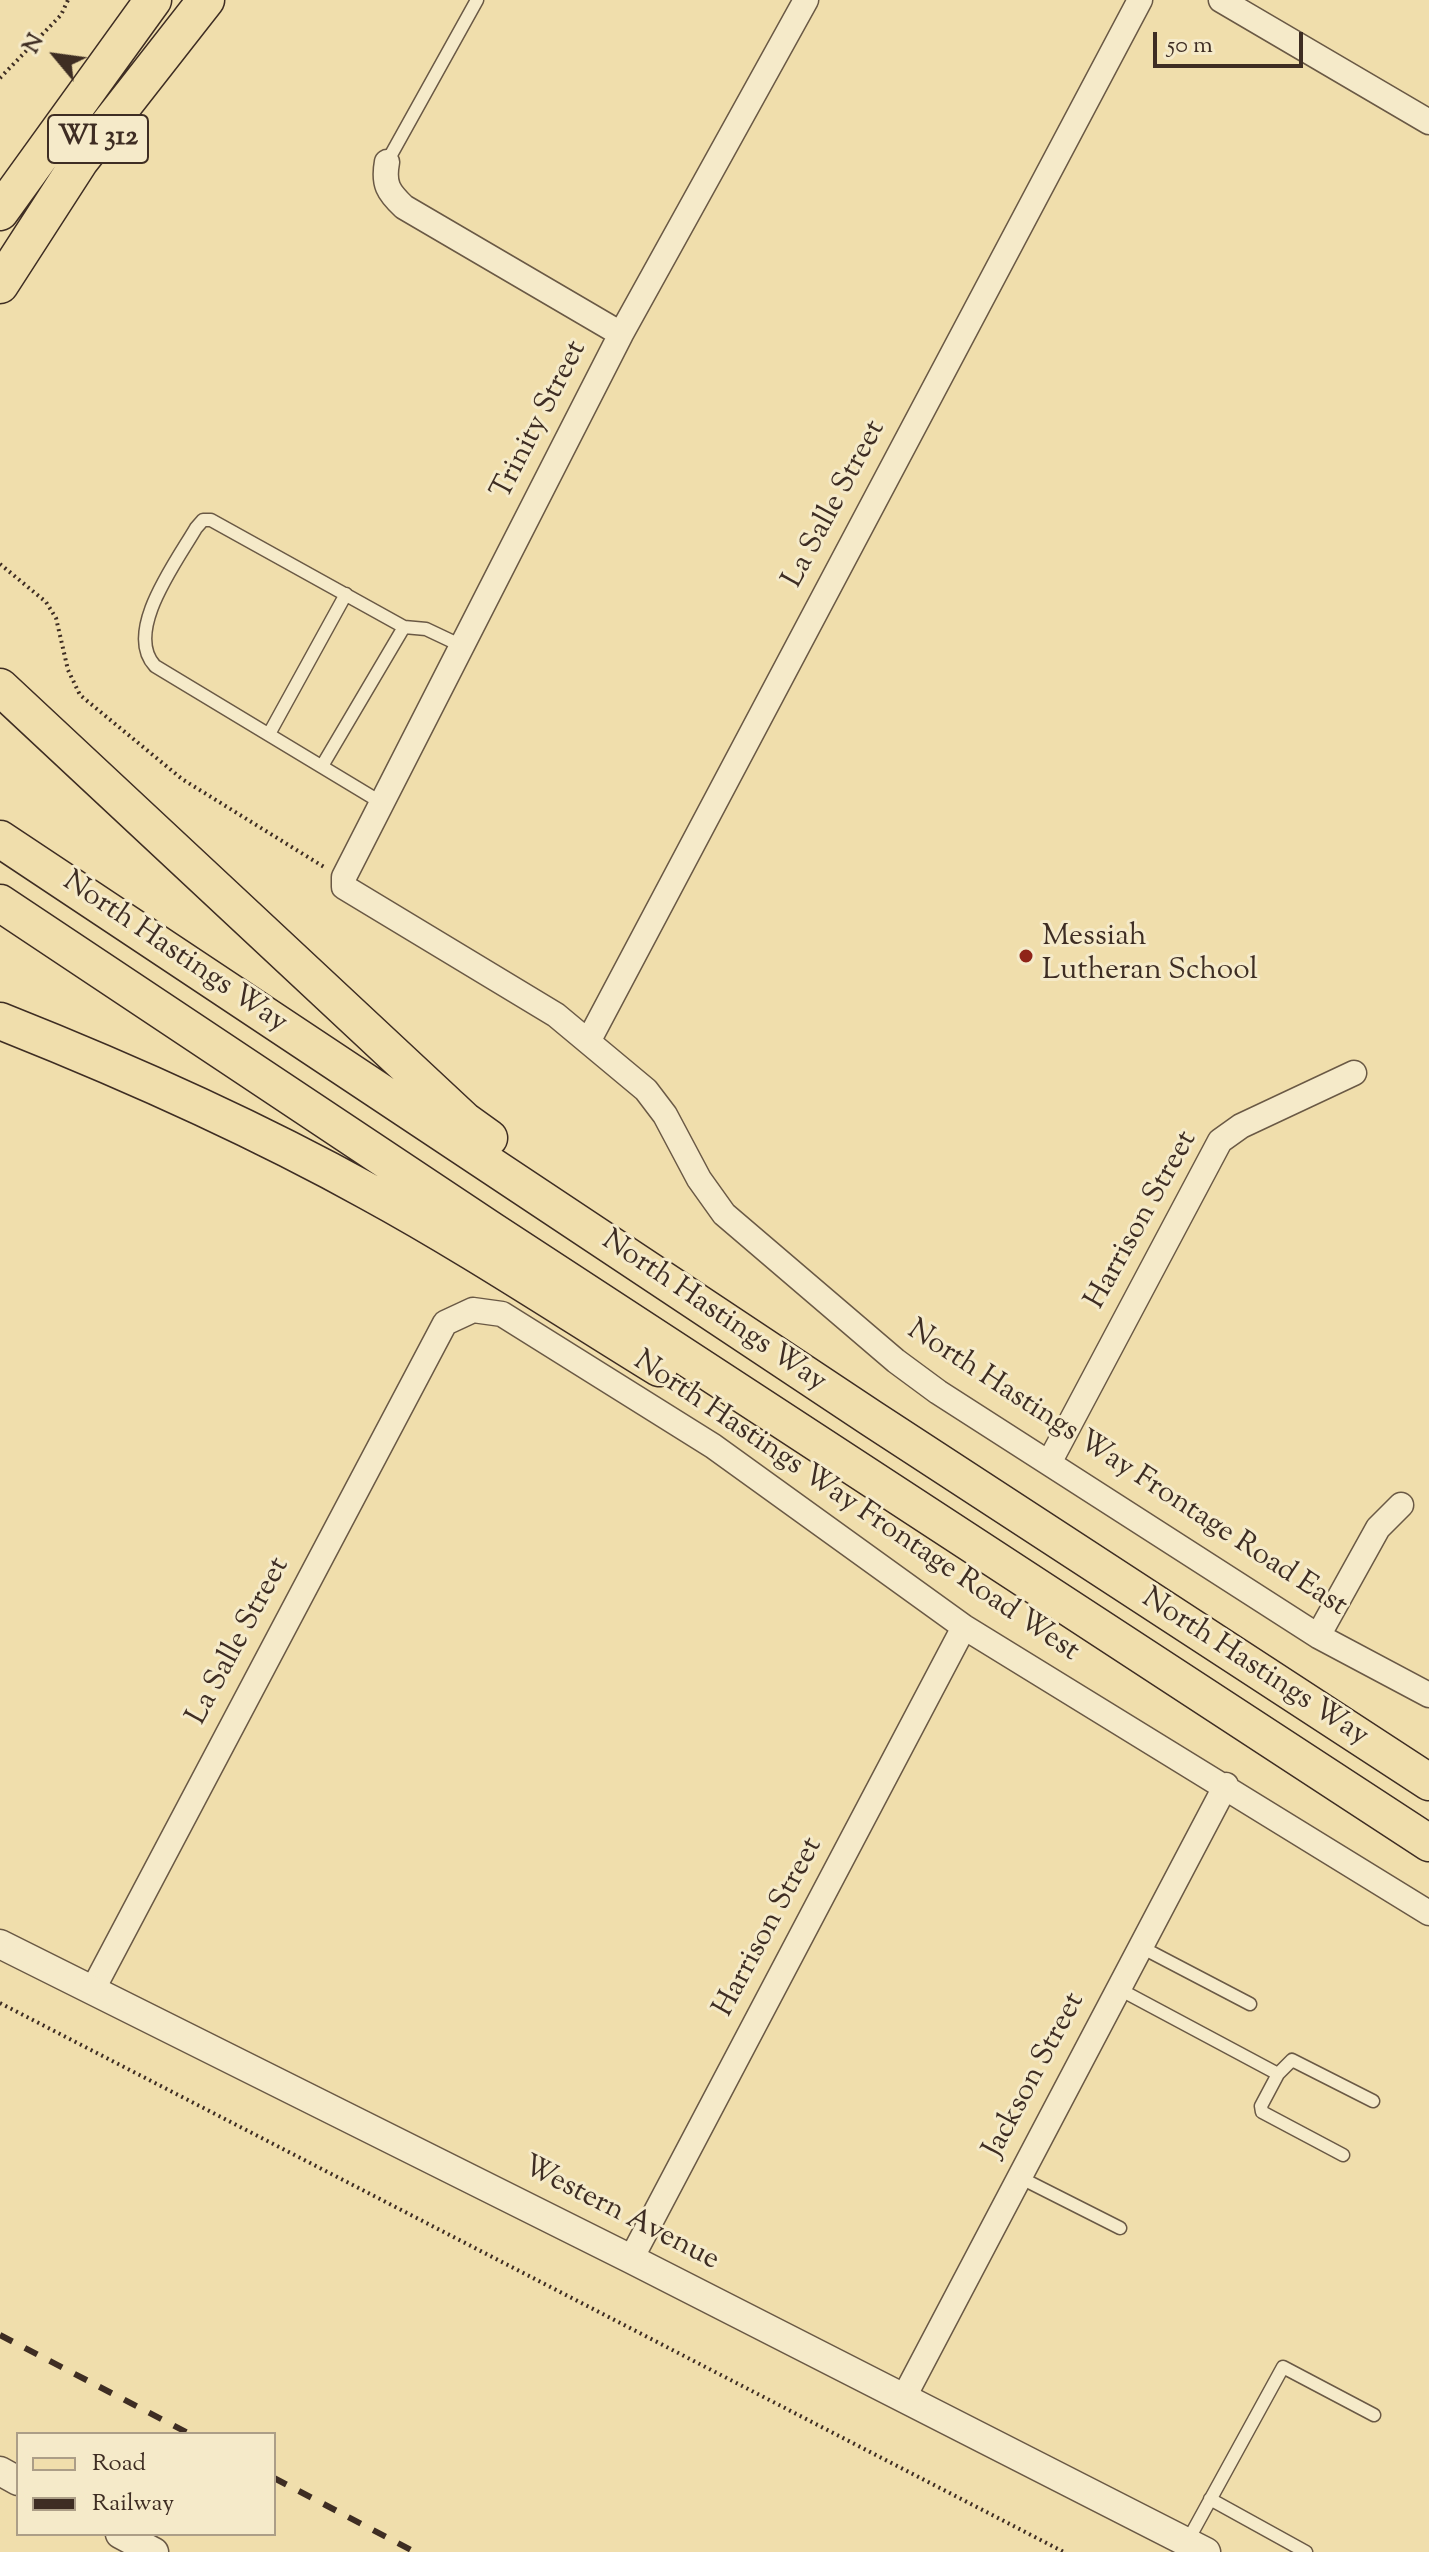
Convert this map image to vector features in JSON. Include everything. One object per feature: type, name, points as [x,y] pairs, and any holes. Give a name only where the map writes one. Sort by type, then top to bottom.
[{"type":"main road","name":"WI 312","points":[[0,212],[82,94],[153,0]]},
{"type":"main road","name":"WI 312","points":[[0,285],[80,161],[206,0]]},
{"type":"main road","points":[[0,687],[464,1120],[871,1418]]},
{"type":"main road","name":"North Hastings Way","points":[[0,839],[871,1418],[1429,1782]]},
{"type":"main road","name":"North Hastings Way","points":[[0,903],[1429,1843]]},
{"type":"main road","points":[[0,1021],[95,1058],[235,1122],[369,1192],[909,1523],[1223,1710]]},
{"type":"street","name":"Trinity Street","points":[[344,877],[621,334],[806,0]]},
{"type":"street","name":"La Salle Street","points":[[589,1040],[1140,0]]},
{"type":"street","points":[[1221,0],[1429,122]]},
{"type":"street","points":[[387,162],[385,176],[388,192],[404,207],[621,334]]},
{"type":"street","name":"North Hastings Way Frontage Road East","points":[[344,877],[348,891],[556,1015],[589,1040],[646,1090],[665,1115],[699,1179],[724,1214],[747,1237],[896,1361],[1318,1636],[1429,1695]]},
{"type":"street","name":"Harrison Street","points":[[1049,1463],[1220,1141],[1241,1126],[1354,1073]]},
{"type":"street","name":"North Hastings Way Frontage Road West","points":[[445,1323],[473,1310],[502,1314],[713,1446],[964,1627],[1226,1785],[1429,1913]]},
{"type":"street","name":"La Salle Street","points":[[92,1991],[445,1323]]},
{"type":"street","points":[[1318,1636],[1378,1528],[1401,1505]]},
{"type":"street","name":"Harrison Street","points":[[631,2259],[964,1627]]},
{"type":"street","name":"Jackson Street","points":[[904,2397],[1226,1785]]},
{"type":"street","name":"Western Avenue","points":[[0,1944],[904,2397],[1184,2546]]},
{"type":"street","points":[[124,2536],[154,2552]]},
{"type":"lane","points":[[387,162],[477,0]]},
{"type":"lane","points":[[382,803],[148,658],[144,642],[148,614],[196,528],[203,520],[211,520],[404,627],[426,629],[462,646]]},
{"type":"lane","points":[[269,734],[346,594]]},
{"type":"lane","points":[[322,766],[404,627]]},
{"type":"lane","points":[[1141,1947],[1250,2004]]},
{"type":"lane","points":[[1119,1989],[1278,2074]]},
{"type":"lane","points":[[1343,2155],[1262,2112],[1261,2106],[1278,2074],[1292,2060],[1373,2101]]},
{"type":"lane","points":[[1019,2177],[1120,2228]]},
{"type":"lane","points":[[1184,2546],[1283,2367],[1374,2415]]},
{"type":"lane","points":[[1210,2499],[1306,2552]]},
{"type":"path","points":[[0,78],[61,15],[68,0]]},
{"type":"path","points":[[0,564],[46,602],[60,629],[71,680],[86,701],[197,790],[344,877]]},
{"type":"path","points":[[0,2003],[1064,2552]]},
{"type":"railway","points":[[0,2335],[186,2432]]},
{"type":"railway","points":[[276,2479],[415,2552]]},
{"type":"place","name":"Messiah Lutheran School","points":[[1026,956]]}]
